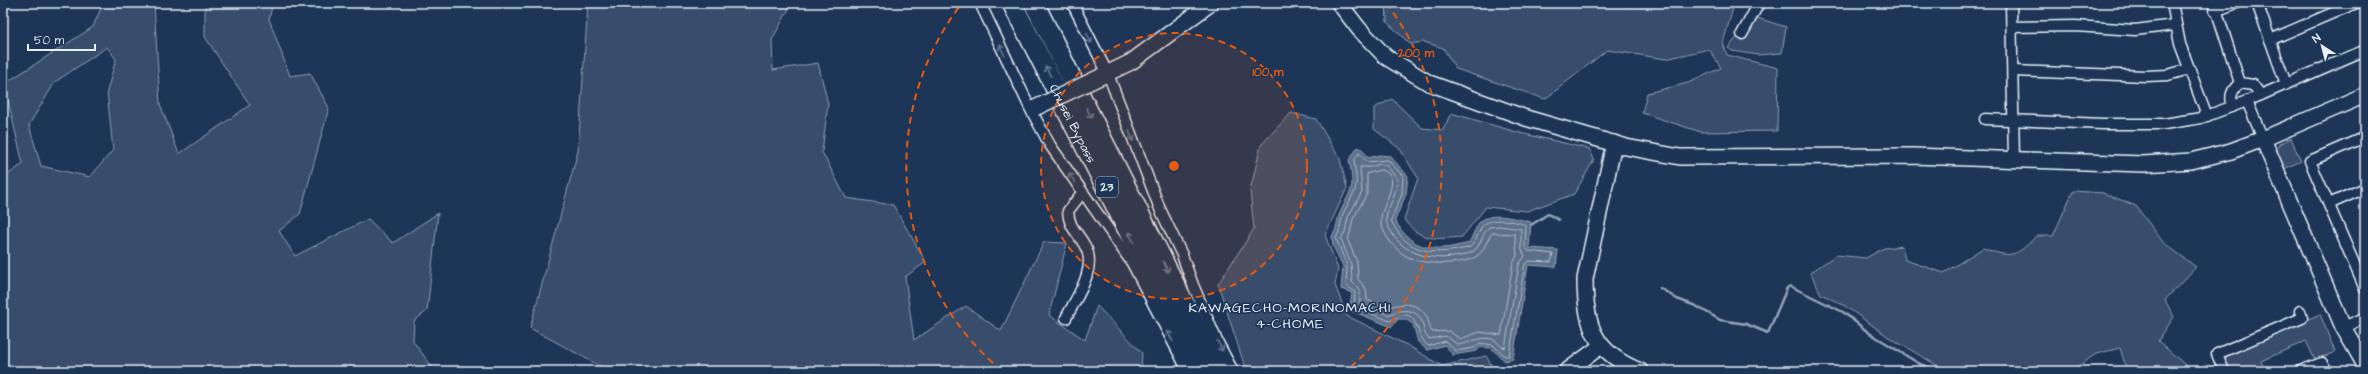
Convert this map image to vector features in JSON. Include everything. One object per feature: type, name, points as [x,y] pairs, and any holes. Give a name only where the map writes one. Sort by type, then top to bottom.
[{"type":"highway","name":"Chusei Bypass","points":[[1012,3],[1200,371]]},
{"type":"highway","name":"Chusei Bypass","points":[[1034,3],[1218,371]]},
{"type":"street","points":[[980,3],[1058,158],[1132,263],[1188,371]]},
{"type":"street","points":[[1072,3],[1160,209],[1182,255],[1193,286],[1217,341],[1233,371]]},
{"type":"street","points":[[1033,109],[1131,62],[1211,3]]},
{"type":"street","points":[[1339,3],[1359,29],[1386,57],[1429,82],[1526,118],[1657,154],[1680,157],[1913,156],[2115,164],[2170,163],[2213,156],[2263,139],[2365,95]]},
{"type":"street","points":[[1742,34],[1759,3]]},
{"type":"street","points":[[2012,3],[2014,160]]},
{"type":"street","points":[[2172,3],[2175,25],[2189,69],[2207,116]]},
{"type":"street","points":[[2237,3],[2214,7],[2240,83]]},
{"type":"street","points":[[2257,3],[2286,84]]},
{"type":"street","points":[[2270,40],[2356,3]]},
{"type":"street","points":[[2012,27],[2075,26],[2135,30],[2175,25]]},
{"type":"street","points":[[1985,119],[2164,124],[2207,116],[2247,101],[2365,50]]},
{"type":"street","points":[[2013,71],[2146,76],[2168,75],[2189,69]]},
{"type":"street","points":[[2233,106],[2231,95],[2235,87],[2240,83],[2253,85],[2261,95]]},
{"type":"street","points":[[2247,101],[2343,327],[2365,365]]},
{"type":"street","points":[[2364,282],[2310,161],[2365,138]]},
{"type":"street","points":[[1614,143],[1585,279],[1587,314],[1592,334],[1601,346],[1612,357],[1640,371]]},
{"type":"street","points":[[2329,204],[2365,188]]},
{"type":"street","points":[[1066,318],[1089,265],[1086,248],[1069,223],[1068,211],[1082,192]]},
{"type":"street","points":[[2224,371],[2217,354],[2302,318],[2300,311]]},
{"type":"street","points":[[2343,327],[2365,318]]},
{"type":"street","points":[[1567,371],[1601,346]]},
{"type":"street","points":[[2300,371],[2322,363],[2327,371]]},
{"type":"shaded area","points":[[103,3],[154,3],[160,104],[179,154],[250,105],[205,37],[205,3],[273,3],[269,19],[290,76],[310,73],[329,108],[300,214],[279,231],[295,256],[368,219],[393,243],[438,213],[427,311],[414,321],[413,341],[435,371],[3,371],[3,178],[23,164],[4,84],[93,27]],"holes":[[[107,47],[116,59],[107,91],[113,150],[90,177],[41,166],[29,125],[55,82]]]},
{"type":"shaded area","points":[[588,3],[792,3],[772,40],[773,70],[818,63],[828,104],[822,152],[846,198],[893,205],[926,262],[905,277],[914,340],[966,306],[1001,331],[1044,242],[1067,243],[1049,315],[1085,340],[1097,306],[1142,353],[1141,371],[609,371],[530,328],[578,151]]},
{"type":"shaded area","points":[[1386,3],[1623,3],[1626,7],[1631,3],[1710,3],[1733,8],[1723,43],[1727,55],[1778,68],[1777,131],[1701,132],[1642,113],[1647,93],[1688,83],[1721,68],[1709,49],[1666,59],[1607,50],[1545,99],[1456,69],[1443,48],[1424,42],[1410,44],[1387,22]]},
{"type":"shaded area","points":[[1754,17],[1786,27],[1782,53],[1759,55],[1732,51],[1728,48]]},
{"type":"shaded area","points":[[1392,99],[1422,128],[1443,130],[1451,113],[1520,133],[1590,149],[1594,160],[1574,194],[1527,211],[1486,207],[1462,237],[1437,238],[1423,235],[1416,232],[1404,219],[1418,178],[1400,149],[1374,129],[1374,108]]},
{"type":"shaded area","points":[[1291,113],[1316,119],[1340,159],[1347,188],[1325,235],[1338,269],[1335,285],[1347,316],[1407,345],[1442,366],[1486,356],[1495,371],[1249,371],[1243,361],[1218,284],[1254,229],[1250,191],[1261,145]]},
{"type":"shaded area","points":[[2291,138],[2301,161],[2284,169],[2277,152],[2279,144]]},
{"type":"shaded area","points":[[2073,191],[2103,193],[2136,206],[2163,242],[2196,267],[2165,300],[2174,317],[2158,341],[2191,370],[2205,365],[2207,371],[2127,371],[2120,348],[2096,354],[2071,371],[1947,371],[1890,338],[1845,306],[1821,294],[1810,273],[1836,255],[1866,258],[1884,248],[1902,246],[1905,260],[1944,273],[1983,248],[2000,253],[2012,254],[2023,249],[2036,236],[2053,236]]},
{"type":"shaded area","points":[[2320,314],[2335,352],[2315,360],[2306,341],[2261,361],[2265,371],[2229,371],[2224,360],[2228,354]]},
{"type":"water","points":[[1358,147],[1362,149],[1368,158],[1379,155],[1390,156],[1408,176],[1406,194],[1395,220],[1402,231],[1417,244],[1426,247],[1446,248],[1469,243],[1479,223],[1484,219],[1504,216],[1531,222],[1529,248],[1558,250],[1556,267],[1528,265],[1513,359],[1505,361],[1491,348],[1480,347],[1477,351],[1453,355],[1445,345],[1427,350],[1418,342],[1413,324],[1405,319],[1398,319],[1392,327],[1349,310],[1352,293],[1341,289],[1343,266],[1333,246],[1332,236],[1339,216],[1350,193],[1352,178],[1349,160]]},
{"type":"waterway","points":[[1531,225],[1548,214],[1559,220]]},
{"type":"waterway","points":[[1660,288],[1677,299],[1696,306],[1720,320],[1746,324],[1768,333],[1787,288],[1790,286],[1843,312],[1868,332],[1918,363],[1936,371]]},
{"type":"district","name":"KAWAGECHO-MORINOMACHI 4-CHOME","points":[[1290,316]]}]
